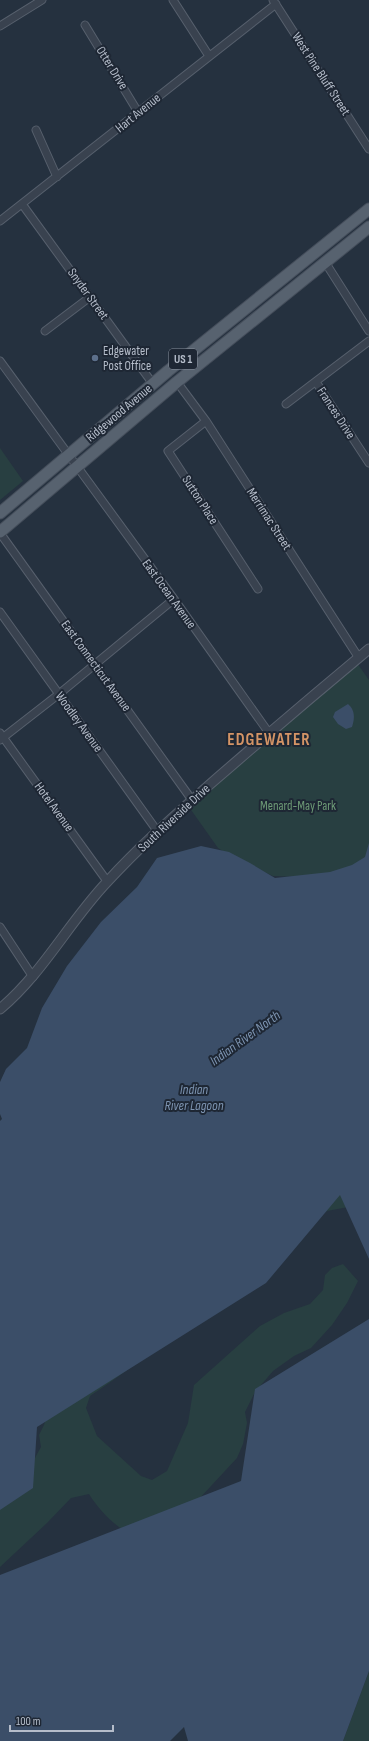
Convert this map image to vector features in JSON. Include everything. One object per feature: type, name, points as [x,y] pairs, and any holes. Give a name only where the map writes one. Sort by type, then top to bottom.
[{"type":"main road","name":"Ridgewood Avenue","points":[[0,513],[262,294],[369,209]]},
{"type":"main road","points":[[325,262],[328,250],[369,217]]},
{"type":"main road","name":"Ridgewood Avenue","points":[[0,532],[177,382],[369,227]]},
{"type":"main road","points":[[216,350],[216,344],[219,340],[255,310],[260,304],[262,294]]},
{"type":"street","points":[[0,26],[42,0]]},
{"type":"street","points":[[174,0],[209,56]]},
{"type":"street","name":"Hart Avenue","points":[[0,221],[58,177],[274,2]]},
{"type":"street","name":"West Pine Bluff Street","points":[[274,2],[369,149]]},
{"type":"street","name":"Otter Drive","points":[[85,25],[138,112]]},
{"type":"street","points":[[36,130],[58,177]]},
{"type":"street","name":"Snyder Street","points":[[22,204],[153,384]]},
{"type":"street","points":[[325,262],[369,331]]},
{"type":"street","points":[[45,331],[90,297]]},
{"type":"street","name":"Frances Drive","points":[[286,404],[369,341]]},
{"type":"street","name":"East Ocean Avenue","points":[[0,361],[174,599],[268,733]]},
{"type":"street","name":"Merrimac Street","points":[[177,382],[206,421],[358,658]]},
{"type":"street","name":"Frances Drive","points":[[316,382],[369,463]]},
{"type":"street","name":"Sutton Place","points":[[206,421],[168,451],[258,589]]},
{"type":"street","name":"East Connecticut Avenue","points":[[0,532],[192,800]]},
{"type":"street","points":[[1,737],[59,694],[174,599]]},
{"type":"street","name":"Woodley Avenue","points":[[0,612],[158,832]]},
{"type":"street","name":"South Riverside Drive","points":[[0,1009],[33,977],[79,914],[107,881],[192,800],[268,733],[369,649]]},
{"type":"street","name":"Hotel Avenue","points":[[1,737],[107,881]]},
{"type":"street","points":[[0,926],[33,977]]},
{"type":"green space","points":[[0,448],[23,481],[0,500]]},
{"type":"green space","name":"Menard-May Park","points":[[357,663],[369,680],[369,867],[338,878],[273,876],[232,857],[218,848],[189,807]]},
{"type":"green space","points":[[335,1155],[348,1207],[327,1211],[145,1357],[90,1396],[86,1408],[97,1436],[141,1476],[152,1480],[167,1471],[188,1423],[194,1385],[260,1326],[284,1313],[310,1304],[323,1290],[325,1275],[332,1268],[343,1264],[358,1281],[347,1303],[332,1325],[311,1348],[294,1356],[273,1371],[255,1392],[245,1412],[247,1423],[243,1444],[237,1458],[198,1500],[127,1533],[106,1515],[89,1494],[71,1498],[47,1523],[0,1567],[0,1507],[26,1474],[41,1447],[39,1435],[49,1409]]},
{"type":"green space","points":[[369,1671],[369,1741],[343,1741]]},
{"type":"water","points":[[348,704],[352,709],[354,720],[352,727],[346,729],[338,724],[333,717],[335,712]]},
{"type":"water","name":"Indian River Lagoon","points":[[369,843],[369,1259],[340,1195],[266,1283],[37,1427],[33,1488],[0,1510],[0,1121],[2,1119],[0,1114],[0,1082],[6,1069],[27,1048],[42,1008],[67,966],[101,922],[137,887],[157,858],[201,846],[229,852],[275,878],[330,872],[352,865],[365,857]]},
{"type":"water","points":[[369,1319],[369,1671],[343,1741],[188,1741],[184,1727],[170,1741],[0,1741],[0,1575],[241,1481],[255,1389]]},
{"type":"place","name":"Edgewater Post Office","points":[[95,358]]},
{"type":"district","name":"EDGEWATER","points":[[269,740]]},
{"type":"water label","name":"Indian River North","points":[[245,1038]]}]
